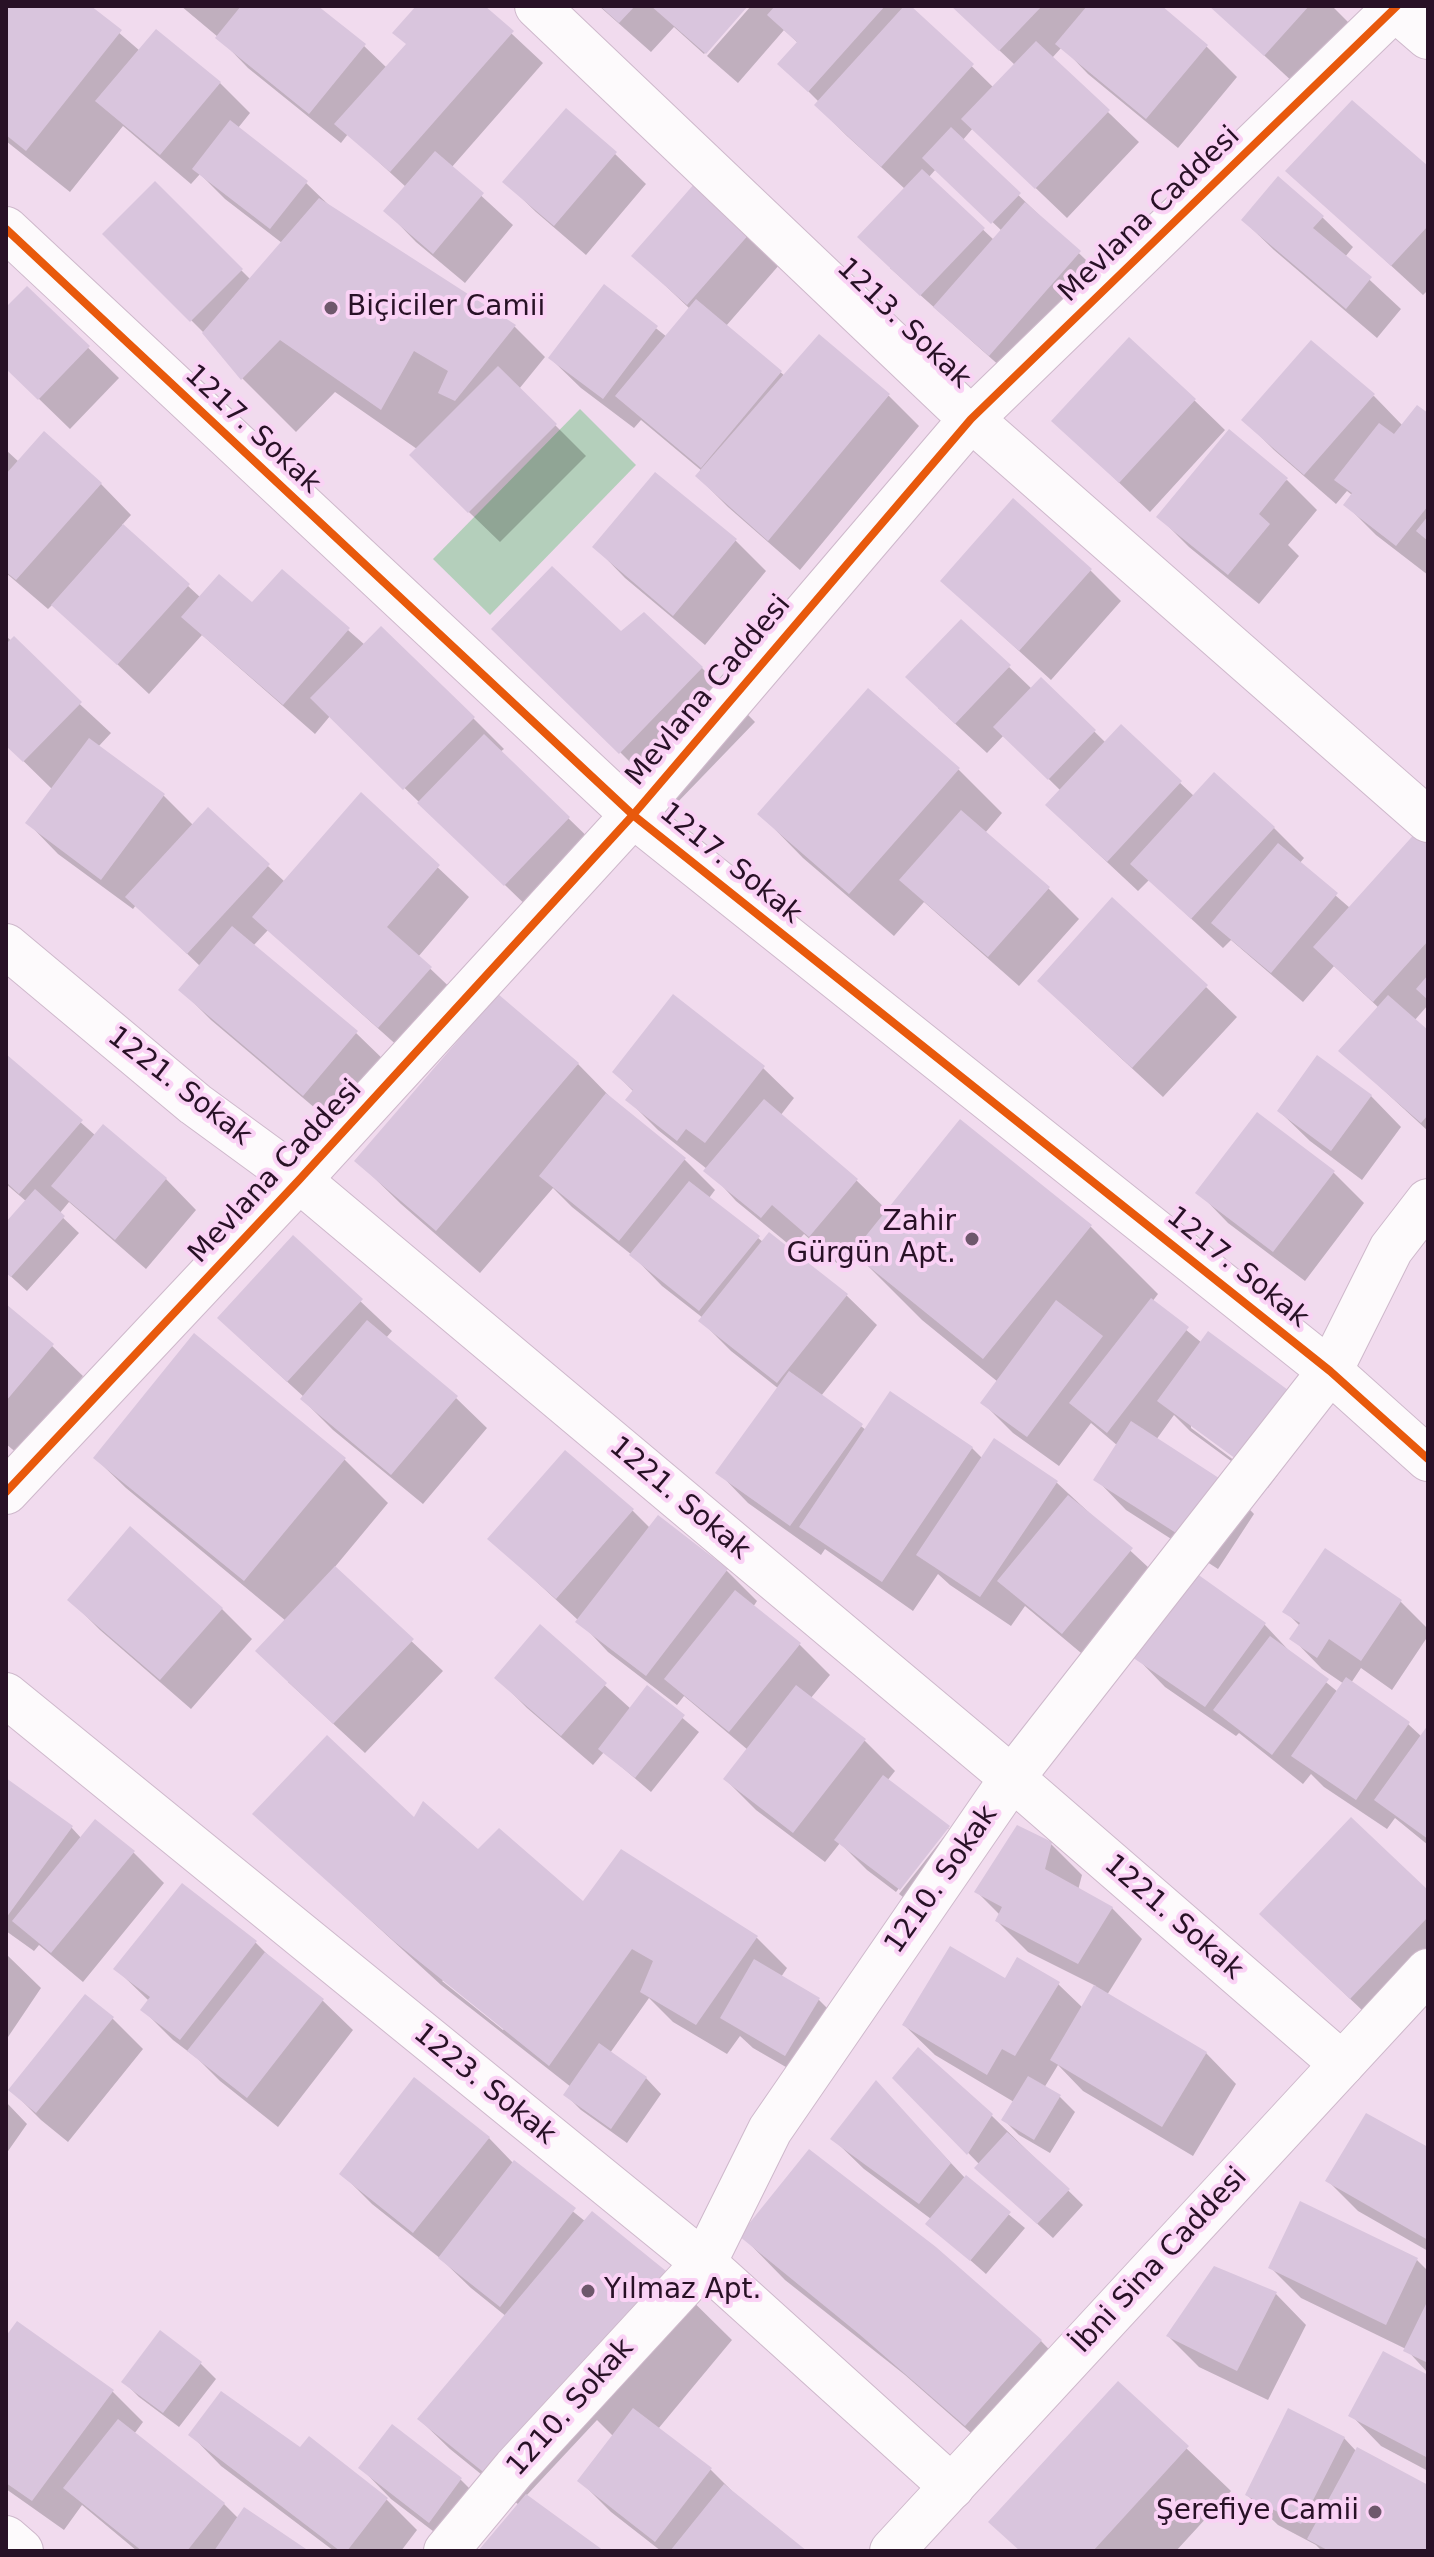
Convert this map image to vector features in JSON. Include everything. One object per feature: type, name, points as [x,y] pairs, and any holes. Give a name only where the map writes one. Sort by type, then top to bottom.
[{"type":"street","name":"1213. Sokak","points":[[537,6],[971,419],[1428,820]]},
{"type":"street","name":"Mevlana Caddesi","points":[[6,1492],[299,1180],[633,815],[971,419],[1395,7]]},
{"type":"street","points":[[1395,7],[1428,37]]},
{"type":"street","name":"1217. Sokak","points":[[6,229],[633,815],[1330,1371],[1428,1459]]},
{"type":"street","name":"1221. Sokak","points":[[6,946],[195,1104],[299,1180],[1012,1778],[1342,2064]]},
{"type":"street","name":"1210. Sokak","points":[[446,2551],[515,2468],[704,2263],[770,2130],[1012,1778],[1330,1371],[1391,1249],[1428,1201]]},
{"type":"street","name":"1223. Sokak","points":[[6,1695],[704,2263],[952,2487]]},
{"type":"street","name":"İbni Sina Caddesi","points":[[892,2551],[1428,1971]]},
{"type":"street","points":[[6,2538],[21,2551]]},
{"type":"green space","points":[[580,409],[636,465],[490,615],[433,559]]},
{"type":"building","points":[[6,6],[91,6],[122,30],[26,151],[6,135]]},
{"type":"building","points":[[241,6],[318,6],[366,44],[309,114],[215,38]]},
{"type":"building","points":[[416,6],[485,6],[514,31],[390,172],[334,124],[406,44],[392,33]]},
{"type":"building","points":[[600,6],[635,6],[619,23]]},
{"type":"building","points":[[651,6],[748,6],[706,54]]},
{"type":"building","points":[[775,6],[885,6],[808,92],[777,64],[797,42],[767,15]]},
{"type":"building","points":[[904,6],[911,6],[974,64],[881,167],[814,105]]},
{"type":"building","points":[[951,6],[1042,6],[999,51]]},
{"type":"building","points":[[1087,6],[1162,6],[1208,45],[1146,119],[1055,44]]},
{"type":"building","points":[[1209,6],[1309,6],[1264,56]]},
{"type":"building","points":[[156,29],[221,82],[160,155],[95,101]]},
{"type":"building","points":[[1036,41],[1110,110],[1035,189],[961,119]]},
{"type":"building","points":[[1352,100],[1428,166],[1428,226],[1391,266],[1285,171]]},
{"type":"building","points":[[566,108],[617,152],[554,226],[502,182]]},
{"type":"building","points":[[230,120],[308,181],[270,229],[192,169]]},
{"type":"building","points":[[951,127],[1021,193],[991,224],[922,158]]},
{"type":"building","points":[[435,151],[484,193],[433,254],[383,211]]},
{"type":"building","points":[[922,169],[985,228],[920,296],[857,237]]},
{"type":"building","points":[[1278,176],[1324,216],[1313,228],[1372,277],[1346,309],[1241,220]]},
{"type":"building","points":[[155,181],[243,269],[190,322],[102,234]]},
{"type":"building","points":[[695,183],[751,232],[687,305],[631,256]]},
{"type":"building","name":"Biçiciler Camii","points":[[319,198],[516,325],[455,401],[438,393],[448,371],[414,351],[381,410],[280,340],[241,380],[202,333]]},
{"type":"building","points":[[1025,202],[1081,251],[989,356],[933,307]]},
{"type":"building","points":[[604,284],[658,326],[603,399],[548,358]]},
{"type":"building","points":[[27,286],[90,346],[38,400],[6,369],[6,307]]},
{"type":"building","points":[[696,299],[782,371],[701,468],[615,396]]},
{"type":"building","points":[[819,334],[890,394],[768,541],[695,476]]},
{"type":"building","points":[[1129,337],[1196,399],[1119,483],[1051,421]]},
{"type":"building","points":[[1311,340],[1375,394],[1304,475],[1241,420]]},
{"type":"building","points":[[498,366],[557,424],[468,513],[409,455]]},
{"type":"building","points":[[1417,405],[1428,413],[1428,506],[1396,546],[1343,505],[1352,493],[1334,480],[1379,423],[1394,434]]},
{"type":"building","points":[[1229,429],[1288,478],[1259,514],[1270,524],[1228,575],[1156,517]]},
{"type":"building","points":[[44,431],[102,483],[16,580],[6,572],[6,474]]},
{"type":"building","points":[[655,472],[737,539],[673,616],[592,547]]},
{"type":"building","points":[[1013,498],[1092,569],[1019,651],[940,581]]},
{"type":"building","points":[[1428,516],[1428,541],[1416,531]]},
{"type":"building","points":[[123,524],[190,584],[117,665],[51,605]]},
{"type":"building","points":[[552,566],[621,631],[644,612],[703,667],[619,754],[491,629]]},
{"type":"building","points":[[282,569],[350,628],[283,705],[181,617],[219,574],[252,602]]},
{"type":"building","points":[[961,619],[1011,665],[955,724],[905,677]]},
{"type":"building","points":[[381,626],[475,717],[403,790],[310,698]]},
{"type":"building","points":[[14,636],[82,702],[23,762],[6,746],[6,644]]},
{"type":"building","points":[[1041,677],[1096,730],[1048,780],[993,727]]},
{"type":"building","points":[[868,688],[960,768],[849,894],[757,814]]},
{"type":"building","points":[[1121,724],[1182,781],[1107,862],[1045,805]]},
{"type":"building","points":[[484,734],[570,817],[504,886],[417,803]]},
{"type":"building","points":[[89,738],[165,794],[101,880],[25,823]]},
{"type":"building","points":[[1214,772],[1275,827],[1191,919],[1130,864]]},
{"type":"building","points":[[361,792],[440,865],[387,927],[432,967],[378,1028],[252,917]]},
{"type":"building","points":[[208,807],[270,864],[187,954],[125,897]]},
{"type":"building","points":[[961,810],[1050,887],[988,957],[899,880]]},
{"type":"building","points":[[1418,830],[1428,839],[1428,941],[1373,1002],[1313,947]]},
{"type":"building","points":[[1278,843],[1338,893],[1271,973],[1211,923]]},
{"type":"building","points":[[1112,897],[1208,985],[1132,1068],[1037,981]]},
{"type":"building","points":[[232,926],[358,1031],[303,1096],[178,990]]},
{"type":"building","points":[[1428,975],[1428,1000],[1416,989]]},
{"type":"building","points":[[498,994],[579,1063],[436,1231],[354,1161]]},
{"type":"building","points":[[673,994],[765,1066],[705,1143],[686,1129],[677,1141],[625,1100],[633,1090],[612,1072]]},
{"type":"building","points":[[1388,995],[1428,1030],[1428,1115],[1421,1123],[1338,1051]]},
{"type":"building","points":[[6,1054],[83,1120],[19,1194],[6,1182]]},
{"type":"building","points":[[1317,1055],[1372,1095],[1331,1151],[1277,1111]]},
{"type":"building","points":[[606,1093],[686,1158],[619,1241],[539,1176]]},
{"type":"building","points":[[764,1099],[858,1179],[809,1237],[772,1205],[761,1218],[703,1171]]},
{"type":"building","points":[[1257,1112],[1335,1171],[1273,1252],[1195,1193]]},
{"type":"building","name":"Zahir Gürgün Apt.","points":[[960,1119],[1092,1225],[983,1359],[852,1253]]},
{"type":"building","points":[[103,1124],[167,1178],[115,1240],[51,1186]]},
{"type":"building","points":[[689,1181],[760,1236],[699,1311],[629,1255]]},
{"type":"building","points":[[35,1189],[65,1216],[11,1277],[6,1273],[6,1222]]},
{"type":"building","points":[[769,1232],[848,1294],[777,1383],[698,1321]]},
{"type":"building","points":[[293,1235],[363,1299],[287,1382],[217,1318]]},
{"type":"building","points":[[1151,1298],[1189,1327],[1107,1433],[1069,1403]]},
{"type":"building","points":[[1056,1300],[1103,1336],[1027,1437],[980,1403]]},
{"type":"building","points":[[6,1304],[54,1344],[6,1401]]},
{"type":"building","points":[[367,1320],[458,1396],[391,1475],[300,1399]]},
{"type":"building","points":[[1208,1331],[1288,1390],[1236,1459],[1157,1401]]},
{"type":"building","points":[[194,1333],[346,1458],[244,1581],[93,1458]]},
{"type":"building","points":[[789,1371],[863,1424],[790,1526],[715,1473]]},
{"type":"building","points":[[890,1391],[973,1447],[882,1582],[799,1527]]},
{"type":"building","points":[[1131,1421],[1225,1482],[1187,1540],[1093,1480]]},
{"type":"building","points":[[994,1438],[1058,1481],[980,1597],[916,1555]]},
{"type":"building","points":[[565,1450],[634,1509],[556,1599],[487,1539]]},
{"type":"building","points":[[1068,1495],[1133,1548],[1062,1634],[997,1581]]},
{"type":"building","points":[[658,1515],[728,1569],[646,1676],[575,1622]]},
{"type":"building","points":[[130,1526],[223,1608],[160,1680],[67,1600]]},
{"type":"building","points":[[1325,1548],[1402,1600],[1361,1661],[1329,1639],[1317,1658],[1289,1639],[1300,1623],[1282,1612]]},
{"type":"building","points":[[335,1566],[414,1639],[333,1724],[255,1651]]},
{"type":"building","points":[[1193,1571],[1266,1623],[1205,1707],[1132,1657]]},
{"type":"building","points":[[735,1590],[801,1643],[729,1732],[664,1679]]},
{"type":"building","points":[[540,1624],[607,1683],[561,1736],[494,1678]]},
{"type":"building","points":[[1270,1636],[1329,1679],[1272,1755],[1213,1710]]},
{"type":"building","points":[[1346,1677],[1410,1722],[1356,1800],[1291,1756]]},
{"type":"building","points":[[647,1685],[685,1715],[635,1778],[598,1749]]},
{"type":"building","points":[[796,1685],[866,1739],[793,1833],[723,1779]]},
{"type":"building","points":[[1428,1725],[1428,1839],[1374,1800]]},
{"type":"building","points":[[327,1735],[414,1817],[423,1801],[478,1849],[499,1828],[583,1901],[621,1849],[758,1936],[696,2025],[640,1992],[653,1961],[632,1949],[549,2066],[395,1942],[252,1814]]},
{"type":"building","points":[[883,1775],[950,1826],[900,1890],[834,1840]]},
{"type":"building","points":[[6,1778],[73,1826],[6,1918]]},
{"type":"building","points":[[1351,1817],[1428,1890],[1428,1917],[1350,1999],[1259,1914]]},
{"type":"building","points":[[95,1819],[135,1851],[51,1953],[12,1921]]},
{"type":"building","points":[[1017,1825],[1052,1842],[1045,1869],[1113,1907],[1078,1964],[995,1921],[1002,1907],[974,1892]]},
{"type":"building","points":[[182,1883],[257,1941],[180,2040],[140,2010],[150,1997],[113,1969]]},
{"type":"building","points":[[950,1946],[1005,1978],[1017,1957],[1060,1982],[1015,2056],[1002,2049],[987,2075],[902,2025]]},
{"type":"building","points":[[265,1952],[324,1999],[247,2098],[187,2051]]},
{"type":"building","points":[[754,1959],[820,1998],[785,2056],[720,2018]]},
{"type":"building","points":[[1094,1985],[1207,2052],[1162,2127],[1050,2060]]},
{"type":"building","points":[[85,1994],[114,2017],[36,2113],[8,2090]]},
{"type":"building","points":[[599,2043],[647,2077],[611,2129],[563,2095]]},
{"type":"building","points":[[918,2047],[993,2114],[967,2155],[892,2078]]},
{"type":"building","points":[[1028,2076],[1061,2095],[1034,2140],[1001,2120]]},
{"type":"building","points":[[414,2077],[490,2137],[413,2233],[339,2174]]},
{"type":"building","points":[[876,2080],[951,2163],[919,2204],[830,2139]]},
{"type":"building","points":[[1366,2113],[1428,2147],[1428,2240],[1325,2181]]},
{"type":"building","points":[[1007,2132],[1070,2189],[1037,2224],[974,2168]]},
{"type":"building","points":[[809,2149],[936,2247],[1042,2340],[965,2426],[739,2236]]},
{"type":"building","points":[[514,2160],[576,2208],[500,2307],[438,2258]]},
{"type":"building","points":[[966,2175],[1011,2212],[970,2261],[925,2224]]},
{"type":"building","points":[[1300,2201],[1418,2258],[1386,2325],[1268,2268]]},
{"type":"building","points":[[592,2211],[666,2271],[568,2389],[487,2475],[417,2419]]},
{"type":"building","points":[[1214,2266],[1277,2292],[1237,2371],[1166,2336]]},
{"type":"building","points":[[1428,2300],[1428,2363],[1403,2351]]},
{"type":"building","points":[[17,2321],[114,2390],[32,2501],[6,2483],[6,2336]]},
{"type":"building","points":[[160,2330],[202,2362],[163,2413],[121,2382]]},
{"type":"building","points":[[1383,2351],[1428,2375],[1428,2458],[1348,2416]]},
{"type":"building","points":[[1118,2381],[1189,2446],[1093,2551],[1020,2551],[988,2522]]},
{"type":"building","points":[[221,2391],[300,2447],[309,2436],[388,2498],[347,2551],[340,2551],[188,2435]]},
{"type":"building","points":[[633,2408],[712,2468],[655,2542],[577,2481]]},
{"type":"building","points":[[1288,2408],[1345,2437],[1301,2524],[1245,2495]]},
{"type":"building","points":[[118,2419],[225,2503],[187,2551],[142,2551],[63,2488]]},
{"type":"building","points":[[392,2424],[462,2478],[429,2523],[358,2468]]},
{"type":"building","name":"Şerefiye Camii","points":[[1357,2447],[1428,2485],[1428,2551],[1329,2551],[1307,2539]]},
{"type":"building","points":[[724,2484],[807,2551],[670,2551]]},
{"type":"building","points":[[526,2494],[600,2548],[603,2551],[478,2551]]},
{"type":"building","points":[[244,2507],[309,2551],[214,2551]]},
{"type":"cycle path","points":[[6,1492],[299,1180],[633,815],[971,419],[1397,6]]},
{"type":"cycle path","points":[[6,229],[633,815],[1330,1371],[1428,1459]]},
{"type":"place","name":"Biçiciler Camii","points":[[331,308]]},
{"type":"place","name":"Zahir Gürgün Apt.","points":[[972,1239]]},
{"type":"place","name":"Yılmaz Apt.","points":[[588,2291]]},
{"type":"place","name":"Şerefiye Camii","points":[[1375,2512]]}]
